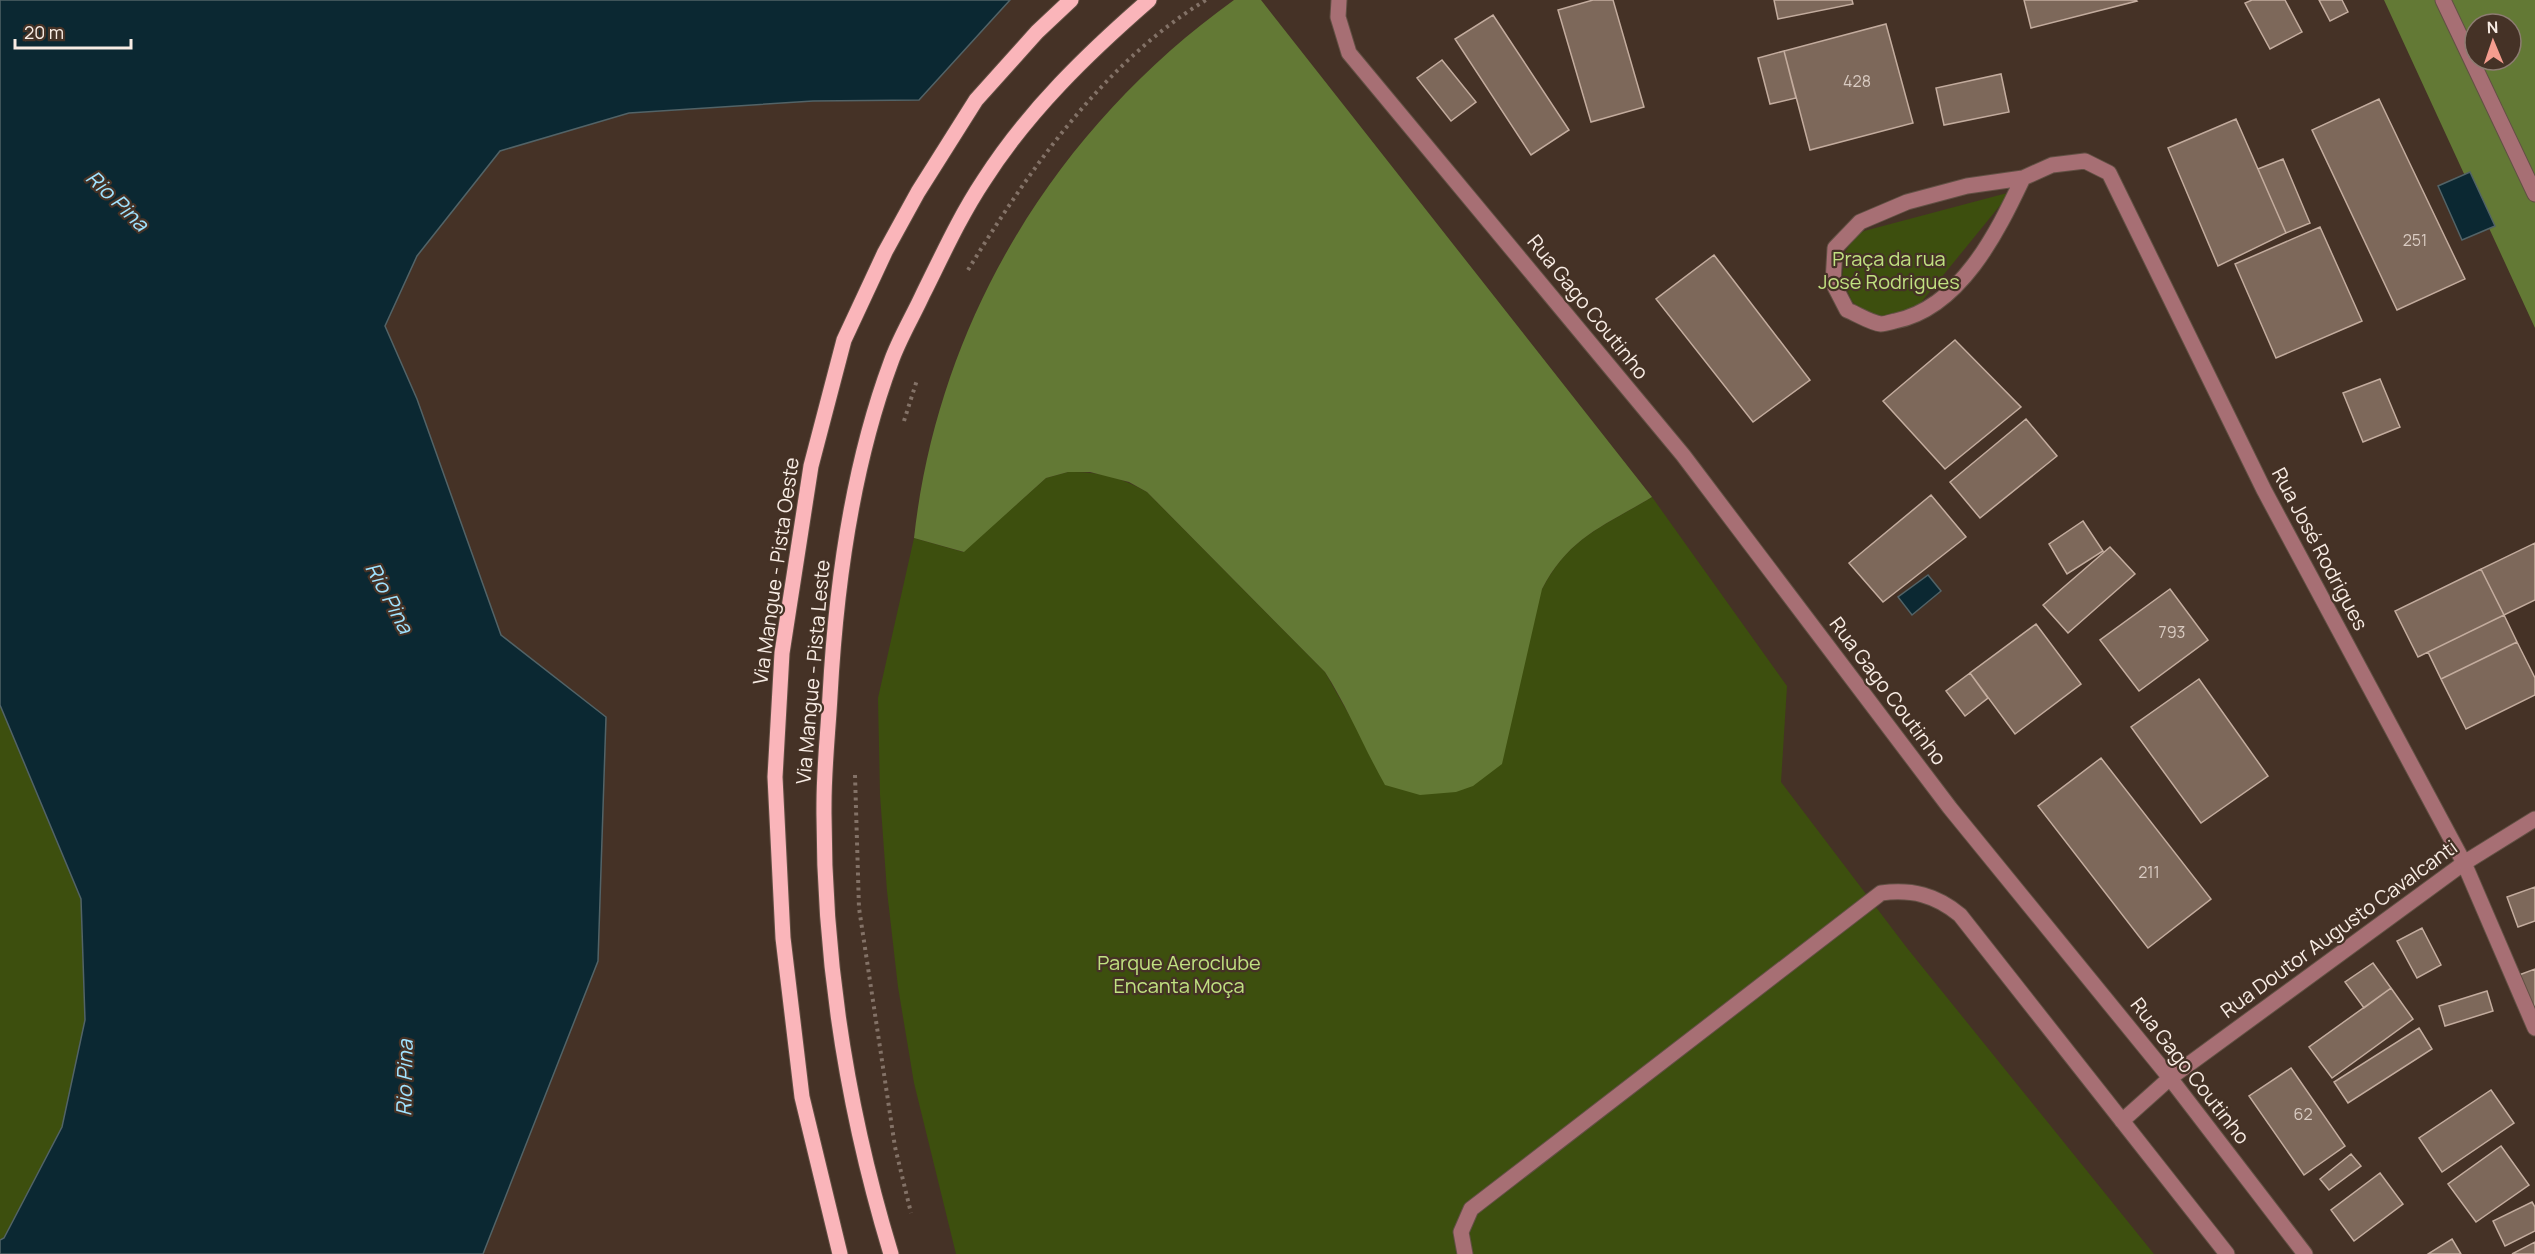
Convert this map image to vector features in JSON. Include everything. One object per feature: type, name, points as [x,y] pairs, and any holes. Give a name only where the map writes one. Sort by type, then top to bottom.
[{"type":"main road","name":"Via Mangue - Pista Oeste","points":[[840,1254],[802,1097],[783,938],[775,777],[782,653],[811,466],[844,340],[885,252],[918,192],[976,100],[1037,32],[1071,0]]},
{"type":"main road","name":"Via Mangue - Pista Leste","points":[[891,1254],[857,1122],[832,976],[824,804],[833,644],[845,546],[868,439],[891,360],[950,240],[984,179],[1036,112],[1092,50],[1149,0]]},
{"type":"street","name":"Rua Gago Coutinho","points":[[1339,0],[1338,17],[1349,53],[1683,455],[1950,808],[2170,1078],[2305,1254]]},
{"type":"street","points":[[2443,0],[2535,194]]},
{"type":"street","name":"Rua José Rodrigues","points":[[2023,178],[2000,226],[1979,257],[1952,288],[1915,317],[1881,324],[1847,310],[1833,283],[1834,248],[1860,222],[1907,202],[1967,186],[2023,178],[2052,165],[2085,161],[2109,173],[2264,490],[2464,863],[2535,1028]]},
{"type":"street","name":"Rua Doutor Augusto Cavalcanti","points":[[2122,1121],[2170,1078],[2464,863],[2535,819]]},
{"type":"street","points":[[1465,1254],[1461,1232],[1471,1209],[1881,893],[1900,891],[1926,895],[1948,905],[1960,915],[2227,1254]]},
{"type":"path","points":[[964,277],[1012,197],[1082,107],[1172,21],[1206,0]]},
{"type":"path","points":[[903,422],[921,369]]},
{"type":"path","points":[[855,774],[859,908],[894,1147],[913,1222]]},
{"type":"green space","points":[[1234,0],[1261,0],[1652,497],[1589,534],[1564,557],[1553,571],[1542,589],[1502,764],[1473,786],[1456,792],[1420,795],[1385,785],[1325,672],[1147,492],[1129,482],[1090,472],[1068,472],[1046,478],[964,552],[914,538],[927,458],[949,380],[979,305],[1017,235],[1061,169],[1113,107],[1170,51]]},
{"type":"green space","points":[[2384,0],[2535,0],[2535,328]]},
{"type":"green space","name":"Praça da rua José Rodrigues","points":[[2011,192],[1919,305],[1882,318],[1861,311],[1852,301],[1842,279],[1845,252],[1855,237],[1864,231]]},
{"type":"green space","name":"Parque Aeroclube Encanta Moça","points":[[1068,472],[1109,476],[1128,482],[1147,492],[1325,672],[1352,720],[1542,589],[1564,556],[1589,534],[1652,497],[1787,686],[1781,782],[1907,948],[2154,1254],[956,1254],[914,1083],[898,987],[887,891],[880,795],[878,698],[914,538],[963,552],[1046,478]]},
{"type":"green space","points":[[0,705],[81,899],[85,1020],[62,1127],[4,1238],[0,1240]]},
{"type":"water","name":"Rio Pina","points":[[0,0],[1010,0],[919,100],[813,101],[629,113],[500,151],[417,256],[385,326],[417,399],[501,635],[606,717],[598,961],[483,1254],[0,1254],[0,1240],[4,1238],[62,1127],[85,1020],[81,899],[0,705]]},
{"type":"water","points":[[2470,172],[2495,226],[2462,240],[2438,186]]},
{"type":"water","points":[[1928,575],[1941,591],[1912,615],[1898,597]]},
{"type":"building","points":[[1593,0],[1613,0],[1644,107],[1591,122],[1558,10]]},
{"type":"building","points":[[1774,0],[1852,0],[1853,4],[1778,19]]},
{"type":"building","points":[[2024,0],[2136,0],[2137,1],[2031,28]]},
{"type":"building","points":[[2252,0],[2285,0],[2302,32],[2270,49],[2245,3]]},
{"type":"building","points":[[2319,0],[2342,0],[2348,12],[2330,21]]},
{"type":"building","points":[[1493,15],[1569,130],[1531,155],[1455,39]]},
{"type":"building","points":[[1886,24],[1913,123],[1810,150],[1784,51]]},
{"type":"building","points":[[1784,51],[1796,98],[1770,104],[1758,58]]},
{"type":"building","points":[[1442,60],[1476,102],[1451,121],[1417,78]]},
{"type":"building","points":[[2001,74],[2009,112],[1944,125],[1936,88]]},
{"type":"building","points":[[2379,99],[2465,279],[2397,310],[2312,130]]},
{"type":"building","points":[[2236,119],[2286,233],[2218,266],[2168,148]]},
{"type":"building","points":[[2283,159],[2310,223],[2286,233],[2258,169]]},
{"type":"building","points":[[2320,227],[2362,321],[2276,358],[2235,264]]},
{"type":"building","points":[[1714,255],[1810,380],[1753,422],[1656,299]]},
{"type":"building","points":[[1955,340],[2021,407],[1945,469],[1883,401]]},
{"type":"building","points":[[2380,379],[2400,427],[2363,442],[2343,393]]},
{"type":"building","points":[[2026,419],[2057,456],[1980,518],[1950,482]]},
{"type":"building","points":[[1931,495],[1966,537],[1883,602],[1849,563]]},
{"type":"building","points":[[2083,521],[2103,551],[2067,574],[2049,544]]},
{"type":"building","points":[[2535,543],[2535,600],[2504,615],[2481,569]]},
{"type":"building","points":[[2110,547],[2135,574],[2068,633],[2043,605]]},
{"type":"building","points":[[2481,569],[2504,615],[2418,657],[2395,611]]},
{"type":"building","points":[[2170,589],[2208,640],[2139,691],[2100,640]]},
{"type":"building","points":[[2504,615],[2517,642],[2441,679],[2428,652]]},
{"type":"building","points":[[2036,624],[2081,684],[2015,734],[1970,673]]},
{"type":"building","points":[[2517,642],[2535,678],[2535,695],[2466,729],[2441,679]]},
{"type":"building","points":[[1970,673],[1988,698],[1965,716],[1946,691]]},
{"type":"building","points":[[2199,679],[2268,776],[2201,823],[2131,727]]},
{"type":"building","points":[[2101,758],[2211,899],[2148,948],[2038,806]]},
{"type":"building","points":[[2535,887],[2535,921],[2518,927],[2507,897]]},
{"type":"building","points":[[2422,928],[2441,965],[2417,978],[2397,941]]},
{"type":"building","points":[[2373,963],[2391,988],[2364,1008],[2345,982]]},
{"type":"building","points":[[2535,969],[2535,1010],[2519,975]]},
{"type":"building","points":[[2391,988],[2413,1019],[2332,1078],[2309,1047]]},
{"type":"building","points":[[2487,991],[2493,1011],[2445,1026],[2439,1006]]},
{"type":"building","points":[[2419,1028],[2432,1049],[2348,1103],[2334,1082]]},
{"type":"building","points":[[2291,1068],[2345,1146],[2304,1175],[2249,1096]]},
{"type":"building","points":[[2491,1090],[2514,1123],[2442,1172],[2419,1138]]},
{"type":"building","points":[[2501,1146],[2529,1185],[2476,1222],[2448,1184]]},
{"type":"building","points":[[2351,1154],[2361,1166],[2329,1190],[2320,1179]]},
{"type":"building","points":[[2380,1173],[2403,1204],[2354,1241],[2331,1210]]},
{"type":"building","points":[[2532,1202],[2535,1207],[2535,1231],[2505,1246],[2493,1221]]},
{"type":"building","points":[[2452,1239],[2461,1254],[2428,1254]]},
{"type":"building","points":[[2535,1242],[2535,1254],[2512,1254]]}]
